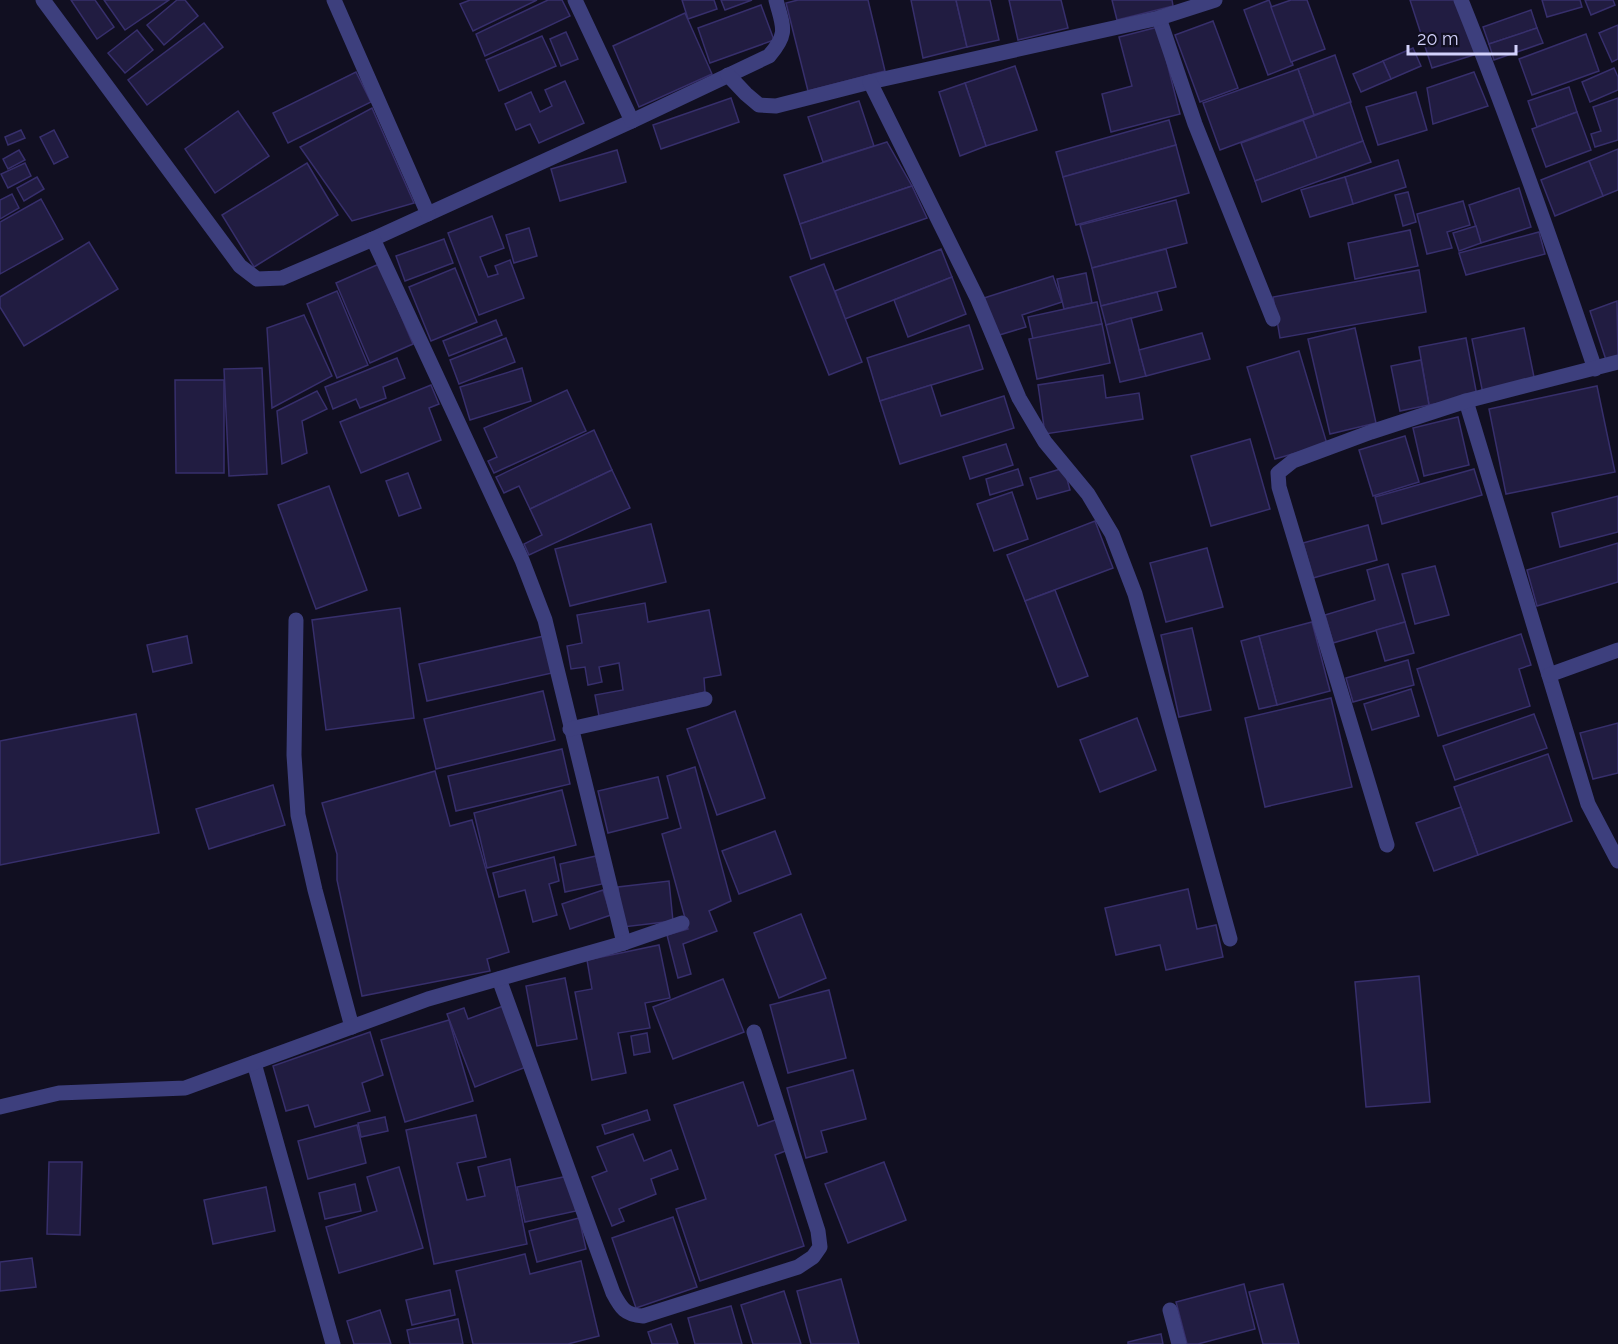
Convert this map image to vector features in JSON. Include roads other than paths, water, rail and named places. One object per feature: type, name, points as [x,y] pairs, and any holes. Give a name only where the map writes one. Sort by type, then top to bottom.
[{"type":"street","points":[[43,0],[240,266],[257,279],[282,278],[373,239],[769,56],[779,44],[784,27],[776,0]]},
{"type":"street","points":[[334,0],[428,214]]},
{"type":"street","points":[[575,0],[632,121]]},
{"type":"street","points":[[728,75],[759,105],[776,106],[870,82],[1159,18],[1188,4],[1215,0]]},
{"type":"street","points":[[1461,0],[1553,245],[1595,369]]},
{"type":"street","points":[[1159,18],[1195,124],[1273,319]]},
{"type":"street","points":[[870,82],[978,300],[1019,398],[1045,442],[1088,494],[1112,534],[1135,594],[1230,939]]},
{"type":"street","points":[[373,239],[522,560],[544,620],[624,944]]},
{"type":"street","points":[[1387,845],[1279,487],[1278,473],[1293,461],[1371,432],[1466,401],[1618,362]]},
{"type":"street","points":[[1466,401],[1588,804],[1618,861]]},
{"type":"street","points":[[296,620],[294,755],[298,815],[315,890],[352,1027]]},
{"type":"street","points":[[1549,675],[1618,650]]},
{"type":"street","points":[[570,729],[705,699]]},
{"type":"street","points":[[0,1107],[59,1093],[185,1088],[428,999],[624,944],[682,923]]},
{"type":"street","points":[[499,980],[613,1293],[621,1307],[631,1316],[643,1316],[798,1267],[813,1257],[820,1247],[818,1232],[754,1032]]},
{"type":"street","points":[[254,1063],[333,1344]]},
{"type":"street","points":[[1170,1310],[1179,1344]]}]
